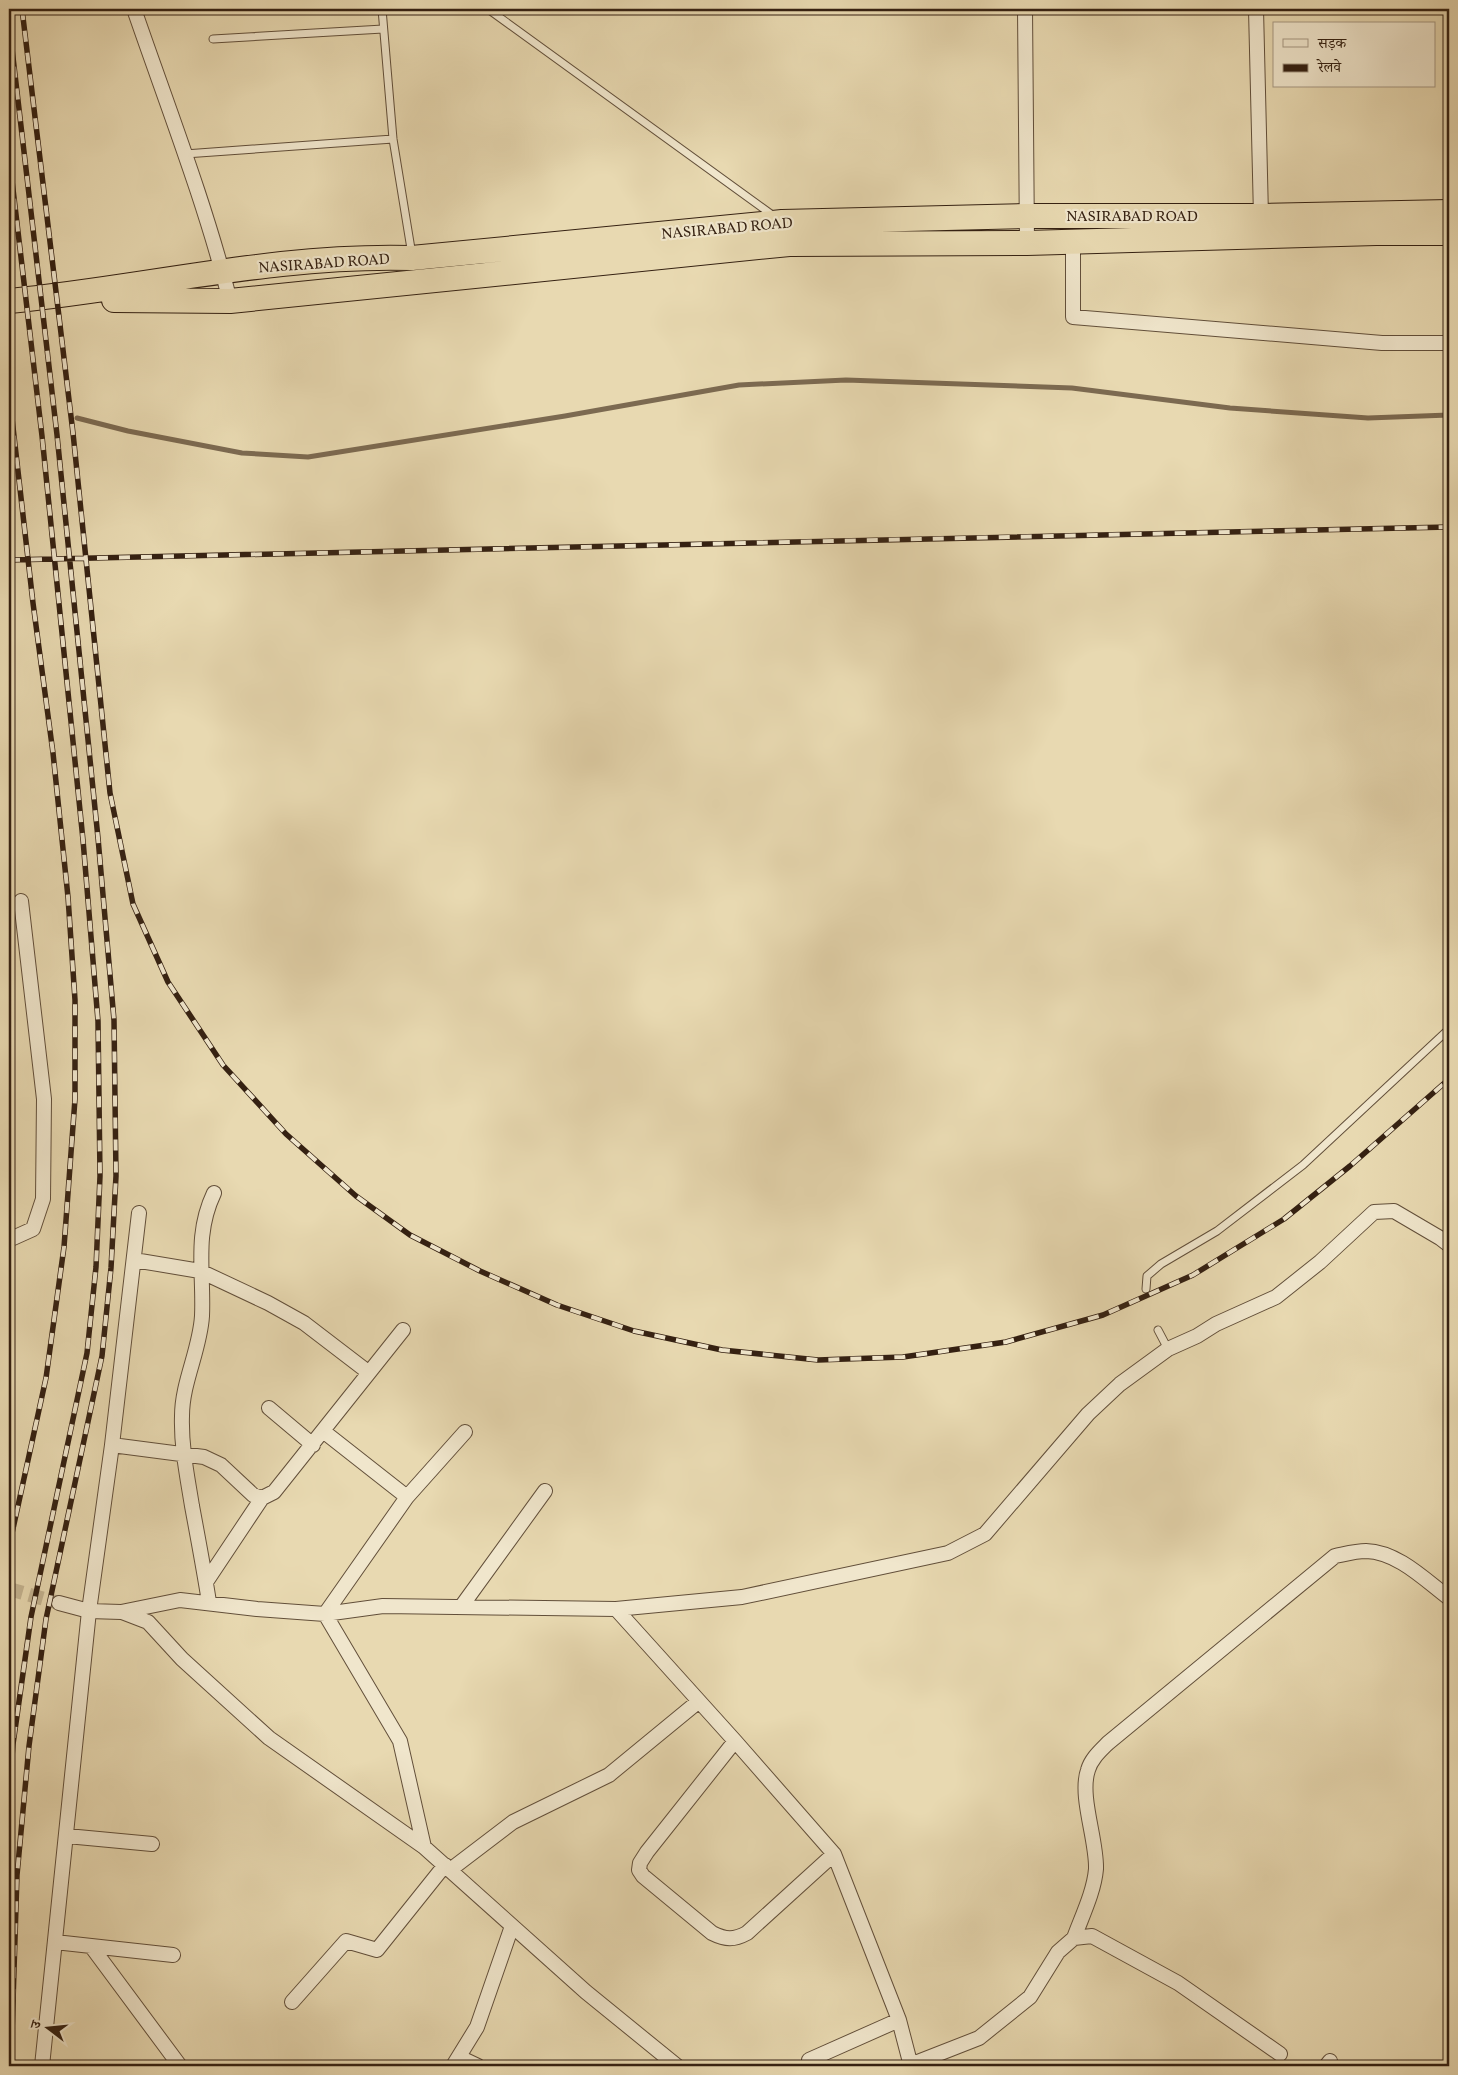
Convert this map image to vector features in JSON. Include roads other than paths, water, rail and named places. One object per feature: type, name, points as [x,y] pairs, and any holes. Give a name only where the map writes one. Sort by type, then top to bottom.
[{"type":"highway","name":"NASIRABAD ROAD","points":[[9,301],[124,287],[222,270],[368,257],[412,258],[782,222],[1027,216],[1260,216],[1449,212]]},
{"type":"highway","name":"NASIRABAD ROAD","points":[[9,314],[115,300],[230,301],[789,244],[1027,243],[1376,233],[1449,233]]},
{"type":"highway","points":[[368,257],[368,286]]},
{"type":"street","points":[[134,9],[184,154],[222,270],[230,301]]},
{"type":"street","points":[[1025,9],[1027,243]]},
{"type":"street","points":[[1256,9],[1260,216]]},
{"type":"street","points":[[1073,242],[1073,317],[1382,343],[1449,343]]},
{"type":"street","points":[[9,1238],[33,1229],[44,1199],[44,1099],[21,901]]},
{"type":"street","points":[[210,1602],[183,1453],[182,1413],[202,1315],[200,1271],[203,1224],[207,1208],[214,1193]]},
{"type":"street","points":[[59,1603],[89,1611],[122,1612],[180,1600],[210,1602],[257,1610],[325,1614],[383,1606],[616,1609],[742,1597],[948,1553],[985,1534],[1088,1414],[1120,1384],[1168,1349],[1197,1336],[1216,1324],[1276,1298],[1320,1262],[1374,1212],[1394,1211],[1449,1245]]},
{"type":"street","points":[[42,2066],[89,1611],[112,1445],[139,1212]]},
{"type":"street","points":[[134,1260],[200,1271],[268,1303],[304,1323],[368,1372]]},
{"type":"street","points":[[206,1582],[262,1498],[274,1492],[403,1330]]},
{"type":"street","points":[[269,1408],[313,1444]]},
{"type":"street","points":[[323,1431],[407,1497]]},
{"type":"street","points":[[325,1614],[407,1497],[464,1432]]},
{"type":"street","points":[[112,1445],[204,1457],[220,1465],[253,1495],[262,1498]]},
{"type":"street","points":[[461,1607],[545,1491]]},
{"type":"street","points":[[616,1609],[834,1854],[900,2020],[911,2066],[979,2038],[1004,2019],[1030,1997],[1058,1952],[1074,1938],[1092,1889],[1096,1870],[1096,1855],[1086,1794],[1087,1771],[1094,1757],[1108,1743],[1335,1556],[1366,1552],[1383,1554],[1400,1561],[1449,1598]]},
{"type":"street","points":[[122,1612],[148,1622],[182,1659],[269,1738],[424,1847],[668,2064]]},
{"type":"street","points":[[325,1614],[400,1741],[424,1847]]},
{"type":"street","points":[[292,2002],[346,1941],[377,1950],[448,1868],[513,1822],[609,1775],[699,1701]]},
{"type":"street","points":[[735,1741],[647,1852],[640,1863],[639,1870],[644,1876],[712,1933],[723,1938],[735,1939],[747,1933],[834,1854]]},
{"type":"street","points":[[67,1836],[152,1844]]},
{"type":"street","points":[[478,2066],[456,2062],[477,2026],[512,1926]]},
{"type":"street","points":[[1074,1938],[1092,1936],[1178,1983],[1280,2054]]},
{"type":"street","points":[[56,1942],[173,1955]]},
{"type":"street","points":[[91,1946],[180,2066]]},
{"type":"street","points":[[811,2066],[809,2060],[900,2020]]},
{"type":"lane","points":[[382,9],[393,139],[412,258]]},
{"type":"lane","points":[[488,9],[782,222]]},
{"type":"lane","points":[[213,39],[383,29]]},
{"type":"lane","points":[[184,154],[393,139]]},
{"type":"lane","points":[[1146,1289],[1147,1276],[1161,1264],[1217,1231],[1303,1164],[1449,1029]]},
{"type":"lane","points":[[1158,1330],[1168,1349]]},
{"type":"waterway","points":[[77,418],[128,431],[242,453],[308,457],[565,416],[739,385],[846,380],[1072,388],[1230,408],[1368,418],[1449,415]]},
{"type":"tunnel","points":[[9,1589],[59,1603]]},
{"type":"railway","points":[[22,9],[73,433],[110,793],[133,904],[168,982],[223,1065],[286,1134],[356,1196],[410,1235],[480,1271],[557,1305],[634,1331],[722,1350],[818,1360],[903,1357],[1006,1342],[1103,1315],[1193,1275],[1284,1219],[1350,1166],[1449,1079]]},
{"type":"railway","points":[[9,23],[57,435],[98,838],[114,1020],[116,1176],[111,1268],[102,1356],[46,1619],[29,1746],[17,1875],[11,2066]]},
{"type":"railway","points":[[9,155],[42,436],[83,840],[98,1021],[100,1176],[96,1267],[87,1353],[31,1617],[13,1744],[9,1797]]},
{"type":"railway","points":[[9,392],[33,603],[53,753],[68,897],[75,1000],[75,1099],[64,1247],[46,1378],[9,1547]]},
{"type":"railway","points":[[9,560],[1449,527]]}]
